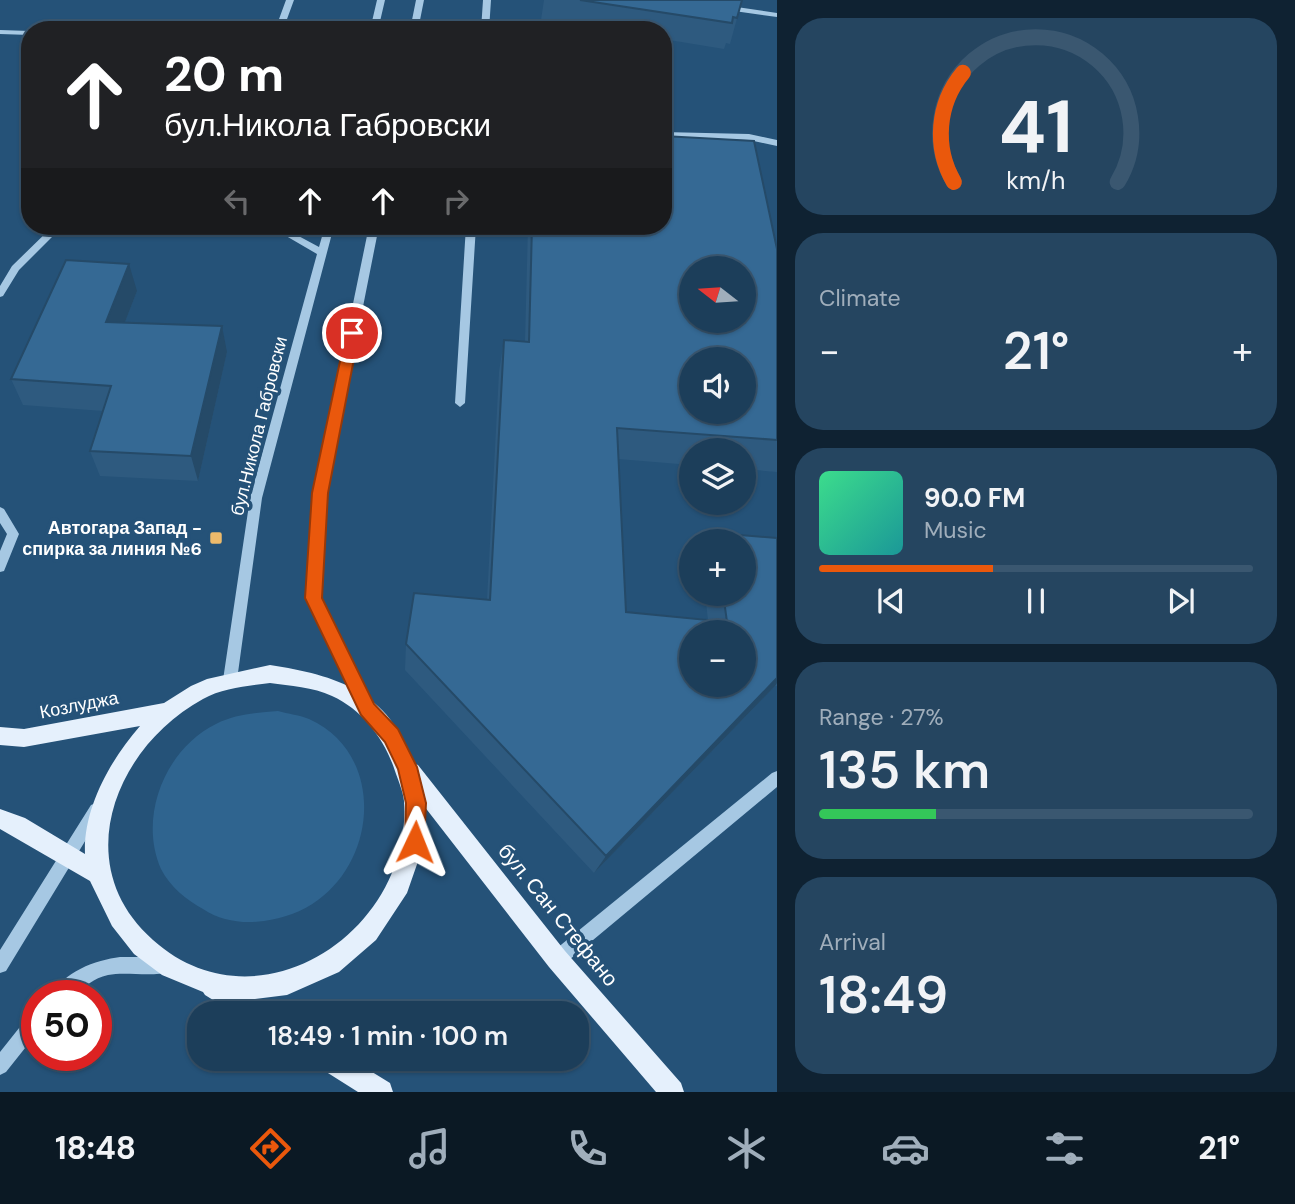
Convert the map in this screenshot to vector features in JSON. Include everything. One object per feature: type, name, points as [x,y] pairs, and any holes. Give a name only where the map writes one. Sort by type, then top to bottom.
[{"type":"main road","points":[[210,985],[255,988],[300,979],[343,956],[379,924],[402,885],[415,842],[416,803],[407,767],[391,736],[368,710],[343,692],[314,681],[270,674],[230,680],[196,692],[166,712],[134,745],[111,786],[96,845],[99,874],[128,932],[164,965],[210,985],[236,1001]]},
{"type":"main road","name":"Козлуджа","points":[[0,736],[24,738],[166,712]]},
{"type":"main road","name":"бул. Сан Стефано","points":[[407,767],[557,959],[672,1092]]},
{"type":"main road","points":[[0,819],[17,825],[99,874]]},
{"type":"main road","points":[[348,1071],[381,1092]]},
{"type":"street","points":[[282,21],[290,0]]},
{"type":"street","points":[[376,21],[381,0]]},
{"type":"street","points":[[416,21],[419,0]]},
{"type":"street","points":[[486,21],[487,0]]},
{"type":"street","points":[[713,5],[777,15]]},
{"type":"street","points":[[0,32],[21,33]]},
{"type":"street","points":[[672,135],[749,137],[777,143]]},
{"type":"street","points":[[0,294],[15,268],[49,235]]},
{"type":"street","points":[[290,235],[323,253]]},
{"type":"street","name":"бул.Никола Габровски","points":[[230,680],[256,498],[327,235]]},
{"type":"street","points":[[368,710],[313,598],[320,493],[372,235]]},
{"type":"street","points":[[460,403],[470,235]]},
{"type":"street","points":[[0,512],[13,534],[0,567]]},
{"type":"street","points":[[557,959],[777,778]]},
{"type":"street","points":[[0,965],[111,786]]},
{"type":"street","points":[[76,980],[113,963],[164,965]]},
{"type":"street","points":[[0,1066],[21,1039]]},
{"type":"shaded area","points":[[278,711],[309,719],[333,734],[350,755],[360,779],[364,805],[361,832],[353,858],[338,881],[312,904],[292,914],[264,921],[240,922],[225,919],[191,901],[165,876],[155,849],[155,807],[170,767],[198,735],[231,718]]},
{"type":"building","points":[[580,0],[742,0],[737,18],[733,17],[732,23]]},
{"type":"building","points":[[672,136],[754,141],[777,249],[777,440],[617,428],[626,612],[707,620],[679,620],[679,697],[756,697],[756,620],[727,620],[725,606],[756,606],[756,536],[777,538],[777,678],[606,856],[406,644],[414,593],[490,600],[504,340],[529,342],[532,235],[672,235]]},
{"type":"building","points":[[66,260],[129,264],[106,322],[222,326],[191,456],[90,451],[111,386],[11,379]]},
{"type":"place","name":"Автогара Запад - спирка за линия №6","points":[[216,538]]},
{"type":"route","points":[[352,333],[320,493],[313,598],[368,710],[391,736],[407,767],[416,803],[415,842]]}]
